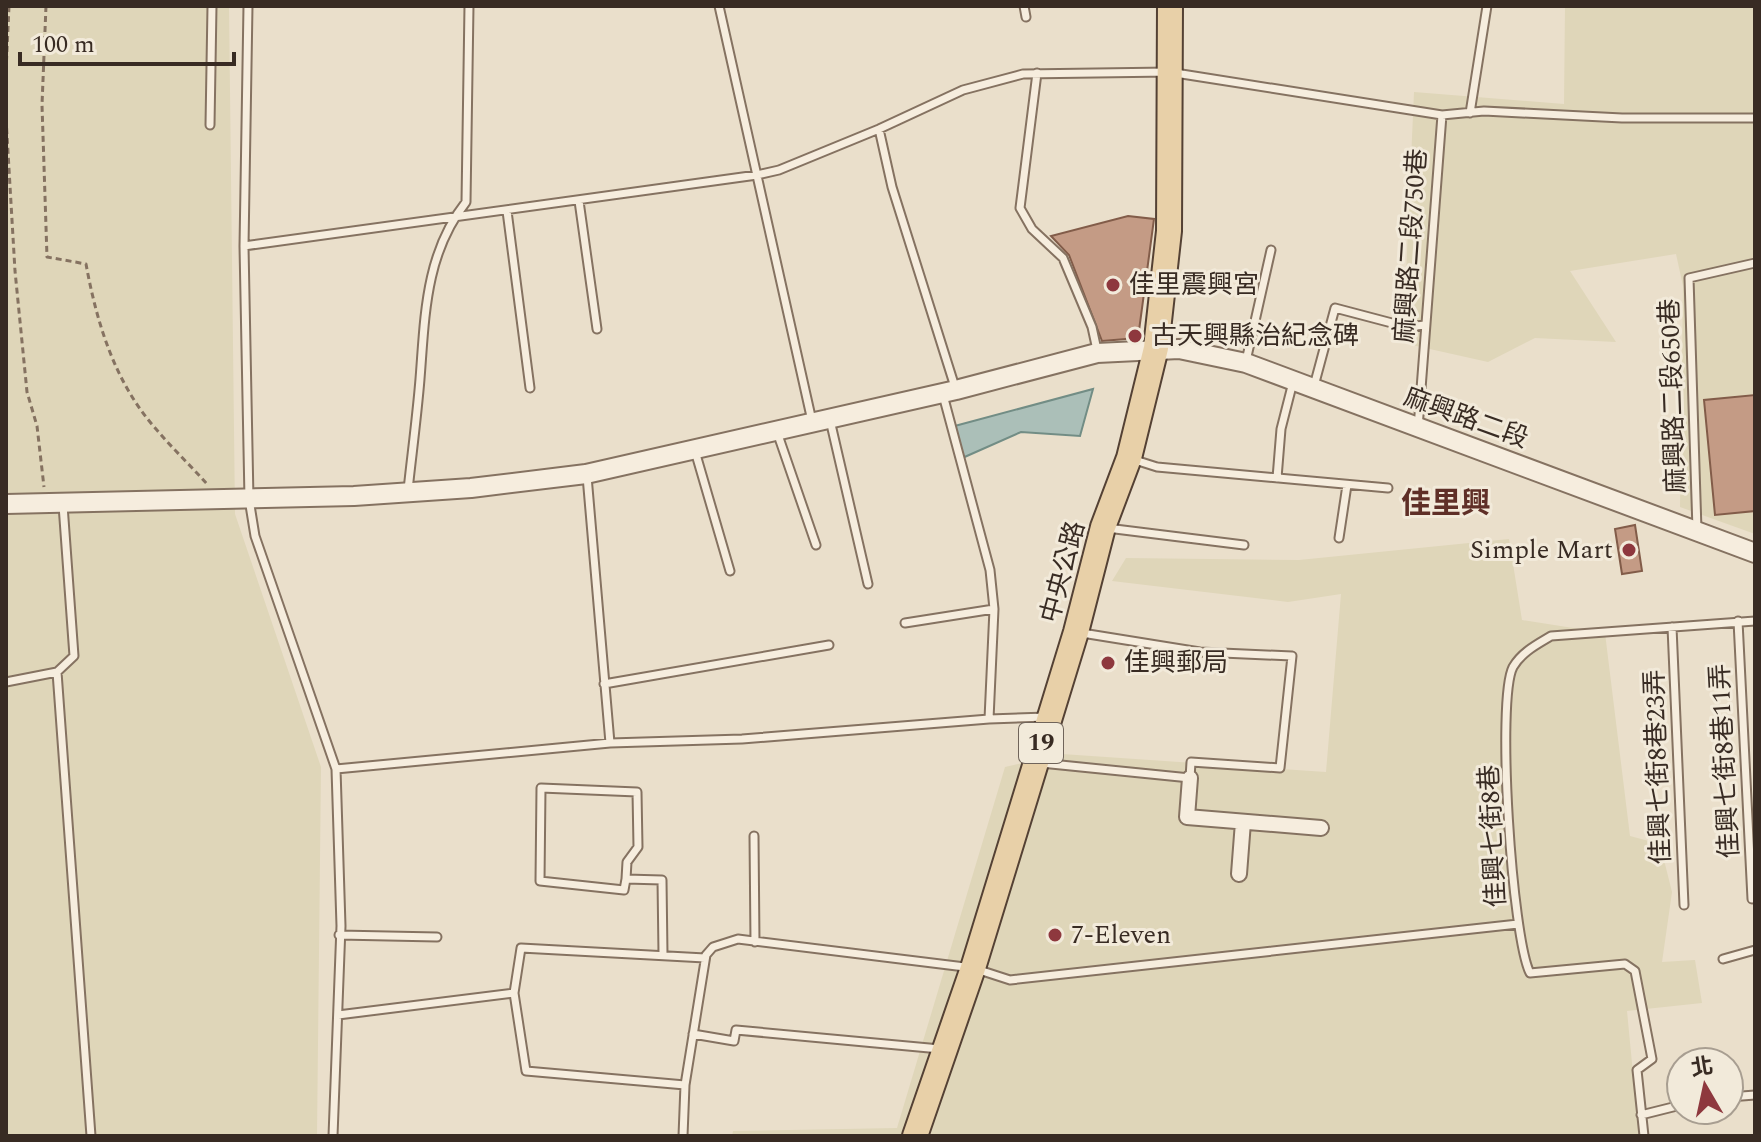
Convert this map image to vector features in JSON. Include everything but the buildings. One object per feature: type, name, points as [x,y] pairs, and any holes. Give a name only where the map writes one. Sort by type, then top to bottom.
[{"type":"main road","name":"中央公路","points":[[915,1136],[973,968],[1076,632],[1103,527],[1129,458],[1156,348],[1169,231],[1170,6]]},
{"type":"street","name":"麻興路二段","points":[[6,504],[249,499],[471,488],[586,474],[949,391],[1097,353],[1156,348],[1179,349],[1246,363],[1755,553]]},
{"type":"street","points":[[1190,778],[1187,817],[1321,828]]},
{"type":"street","points":[[1239,874],[1243,822]]},
{"type":"lane","points":[[210,125],[212,6]]},
{"type":"lane","points":[[248,6],[244,246],[249,499],[255,536],[336,769],[339,935],[333,1136]]},
{"type":"lane","points":[[408,491],[426,300],[434,260],[453,219],[466,202],[469,6]]},
{"type":"lane","points":[[719,6],[757,175],[868,584]]},
{"type":"lane","points":[[1024,6],[1026,17]]},
{"type":"lane","points":[[1470,113],[1487,6]]},
{"type":"lane","points":[[244,246],[757,175],[779,170],[879,129],[963,90],[1037,73],[1169,72],[1442,115],[1755,118]]},
{"type":"lane","points":[[1037,73],[1020,208],[1032,229],[1063,258],[1092,327],[1097,353]]},
{"type":"lane","name":"麻興路二段750巷","points":[[1418,428],[1442,115]]},
{"type":"lane","points":[[879,129],[892,187],[949,391],[958,461],[981,534],[994,609],[989,719]]},
{"type":"lane","points":[[579,201],[597,329]]},
{"type":"lane","points":[[507,211],[530,388]]},
{"type":"lane","points":[[1246,363],[1271,250]]},
{"type":"lane","name":"麻興路二段650巷","points":[[1697,532],[1689,278],[1755,263]]},
{"type":"lane","points":[[1312,389],[1335,308],[1407,327],[1425,325]]},
{"type":"lane","points":[[1277,478],[1281,429],[1293,381]]},
{"type":"lane","points":[[776,429],[816,545]]},
{"type":"lane","points":[[695,448],[730,571]]},
{"type":"lane","points":[[1129,458],[1157,467],[1388,488]]},
{"type":"lane","points":[[586,474],[610,743]]},
{"type":"lane","points":[[1339,538],[1347,485]]},
{"type":"lane","points":[[6,682],[57,672],[74,656],[54,503]]},
{"type":"lane","points":[[1103,527],[1244,545]]},
{"type":"lane","points":[[905,623],[994,609]]},
{"type":"lane","name":"佳興七街8巷11弄","points":[[1738,621],[1752,899]]},
{"type":"lane","name":"佳興七街8巷","points":[[1644,1136],[1637,1070],[1652,1059],[1635,971],[1625,964],[1530,973],[1518,924],[1508,797],[1508,682],[1525,651],[1551,636],[1755,621]]},
{"type":"lane","name":"佳興七街8巷23弄","points":[[1672,627],[1684,905]]},
{"type":"lane","points":[[1035,762],[1190,778],[1191,762],[1280,768],[1292,656],[1200,652],[1076,632]]},
{"type":"lane","points":[[604,684],[829,645]]},
{"type":"lane","points":[[57,672],[91,1136]]},
{"type":"lane","points":[[336,769],[610,743],[742,739],[1049,717]]},
{"type":"lane","points":[[541,788],[637,792],[638,847],[627,862],[626,879],[624,890],[540,881],[541,788]]},
{"type":"lane","points":[[754,836],[755,942]]},
{"type":"lane","points":[[626,879],[662,880],[663,954]]},
{"type":"lane","points":[[683,1136],[685,1085],[705,958],[713,947],[738,939],[973,968],[1010,980],[1518,924]]},
{"type":"lane","points":[[339,935],[437,937]]},
{"type":"lane","points":[[685,1085],[526,1071],[514,993],[521,948],[705,958]]},
{"type":"lane","points":[[1723,959],[1755,950]]},
{"type":"lane","points":[[338,1015],[514,993]]},
{"type":"lane","points":[[693,1034],[734,1041],[736,1030],[943,1050]]},
{"type":"lane","points":[[1641,1115],[1665,1109]]},
{"type":"path","points":[[6,72],[9,6]]},
{"type":"path","points":[[46,6],[42,105],[47,257],[86,264],[95,314],[118,374],[154,427],[219,498]]},
{"type":"path","points":[[6,118],[27,392],[54,503]]},
{"type":"shaded area","points":[[6,6],[229,6],[235,514],[321,767],[317,1136],[6,1136]]},
{"type":"shaded area","points":[[1561,6],[1755,6],[1755,534],[1680,507],[1683,286],[1676,254],[1570,271],[1616,342],[1535,338],[1488,362],[1403,343],[1414,92],[1564,104],[1565,7]]},
{"type":"shaded area","points":[[1509,539],[1522,620],[1605,633],[1630,836],[1660,844],[1672,892],[1662,962],[1695,960],[1702,1003],[1627,1011],[1639,1136],[732,1136],[733,1131],[897,1128],[1005,767],[1062,754],[1326,772],[1341,594],[1288,602],[1112,581],[1126,558],[1299,560]]},
{"type":"water","points":[[1093,389],[1080,436],[1021,432],[960,459],[951,427]]},
{"type":"place","name":"佳里震興宮","points":[[1113,285]]},
{"type":"place","name":"古天興縣治紀念碑","points":[[1135,336]]},
{"type":"place","name":"Simple Mart","points":[[1629,550]]},
{"type":"place","name":"佳興郵局","points":[[1108,663]]},
{"type":"place","name":"7-Eleven","points":[[1055,935]]},
{"type":"district","name":"佳里興","points":[[1446,504]]}]
